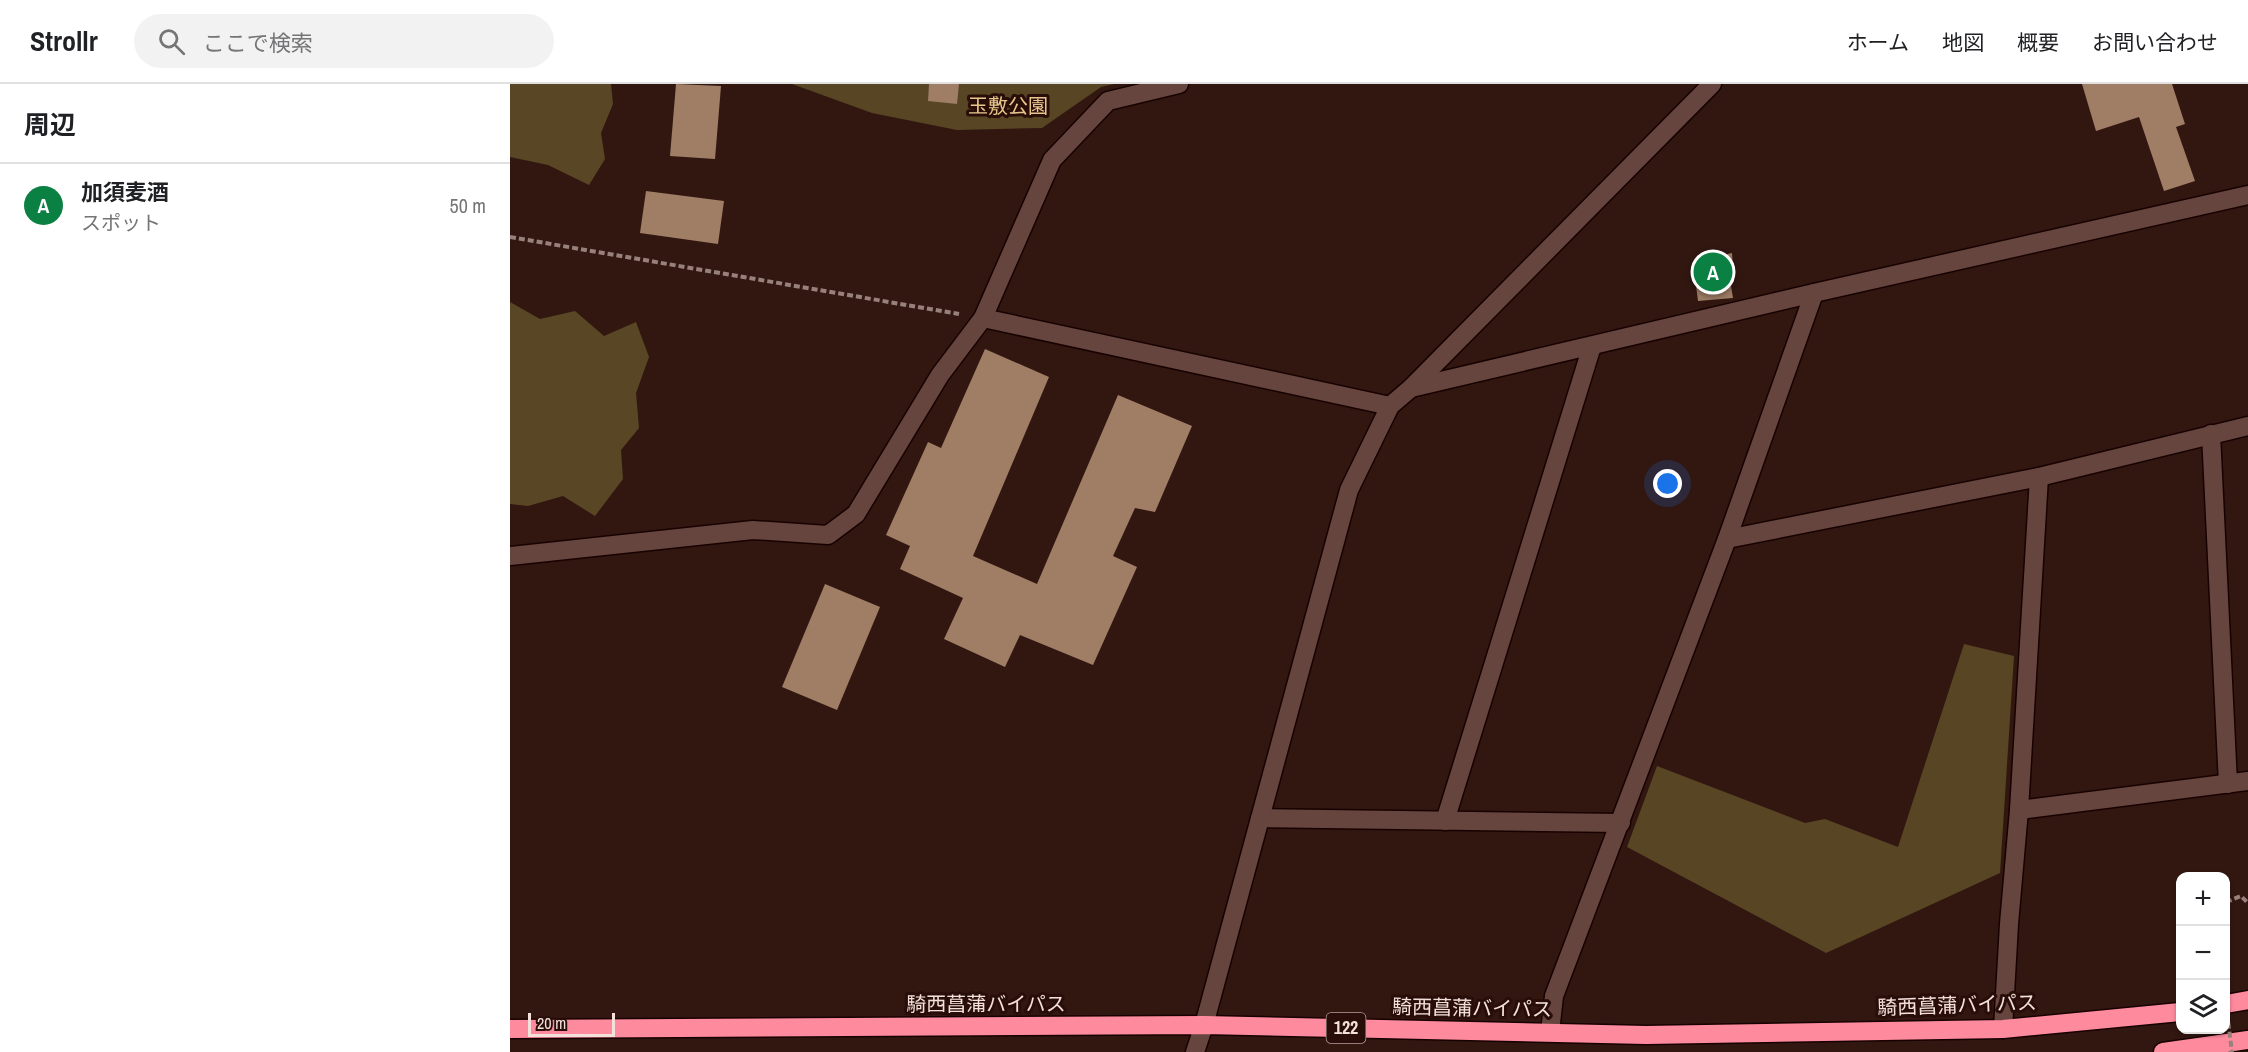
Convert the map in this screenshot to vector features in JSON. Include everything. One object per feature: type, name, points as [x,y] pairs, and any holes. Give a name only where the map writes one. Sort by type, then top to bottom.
[{"type":"highway","points":[[2230,1003],[2248,1000]]},
{"type":"highway","name":"騎西菖蒲バイパス","points":[[510,1029],[1204,1025],[1646,1035],[2003,1029],[2176,1012]]},
{"type":"highway","points":[[2163,1052],[2191,1051],[2248,1040]]},
{"type":"street","points":[[510,556],[753,530],[828,535],[856,514],[940,375],[983,318],[1052,160],[1108,101],[1179,84]]},
{"type":"street","points":[[1195,1052],[1349,490],[1390,406],[1411,388],[1712,84]]},
{"type":"street","points":[[1411,388],[1814,293],[2248,195]]},
{"type":"street","points":[[1550,1032],[1554,996],[1727,539],[1814,293]]},
{"type":"street","points":[[983,318],[1390,406]]},
{"type":"street","points":[[1445,821],[1592,346]]},
{"type":"street","points":[[1727,539],[2039,477],[2248,426]]},
{"type":"street","points":[[2211,434],[2228,784]]},
{"type":"street","points":[[2003,1029],[2039,477]]},
{"type":"street","points":[[2019,810],[2248,781]]},
{"type":"street","points":[[1260,818],[1621,822]]},
{"type":"path","points":[[510,237],[983,318]]},
{"type":"path","points":[[2230,900],[2241,896],[2248,903]]},
{"type":"path","points":[[2230,1034],[2232,1052]]},
{"type":"green space","name":"玉敷公園","points":[[792,84],[1114,84],[1101,87],[1042,128],[957,130],[872,113]]},
{"type":"green space","points":[[1964,644],[2014,656],[2000,873],[1826,953],[1627,847],[1657,766],[1805,823],[1825,819],[1898,847]]},
{"type":"shaded area","points":[[510,84],[611,84],[613,104],[601,133],[605,159],[589,185],[548,165],[510,157]]},
{"type":"shaded area","points":[[510,302],[540,319],[575,311],[604,336],[636,322],[649,357],[636,393],[639,428],[621,450],[623,479],[595,516],[563,496],[528,506],[510,504]]},
{"type":"building","points":[[676,84],[721,86],[715,159],[670,156]]},
{"type":"building","points":[[929,84],[959,84],[957,104],[928,101]]},
{"type":"building","points":[[2082,84],[2172,84],[2185,124],[2176,127],[2195,181],[2164,191],[2139,117],[2096,131]]},
{"type":"building","points":[[646,191],[724,201],[718,244],[640,233]]},
{"type":"building","points":[[1732,253],[1733,298],[1698,301],[1693,262]]},
{"type":"building","points":[[985,349],[1049,377],[973,556],[1037,584],[1118,395],[1192,426],[1155,512],[1135,508],[1113,556],[1137,567],[1093,665],[1020,635],[1005,667],[944,639],[963,598],[900,569],[910,546],[886,535],[928,442],[941,448]]},
{"type":"building","points":[[825,584],[880,607],[837,710],[782,687]]},
{"type":"place","name":"加須麦酒","points":[[1713,272]]}]
